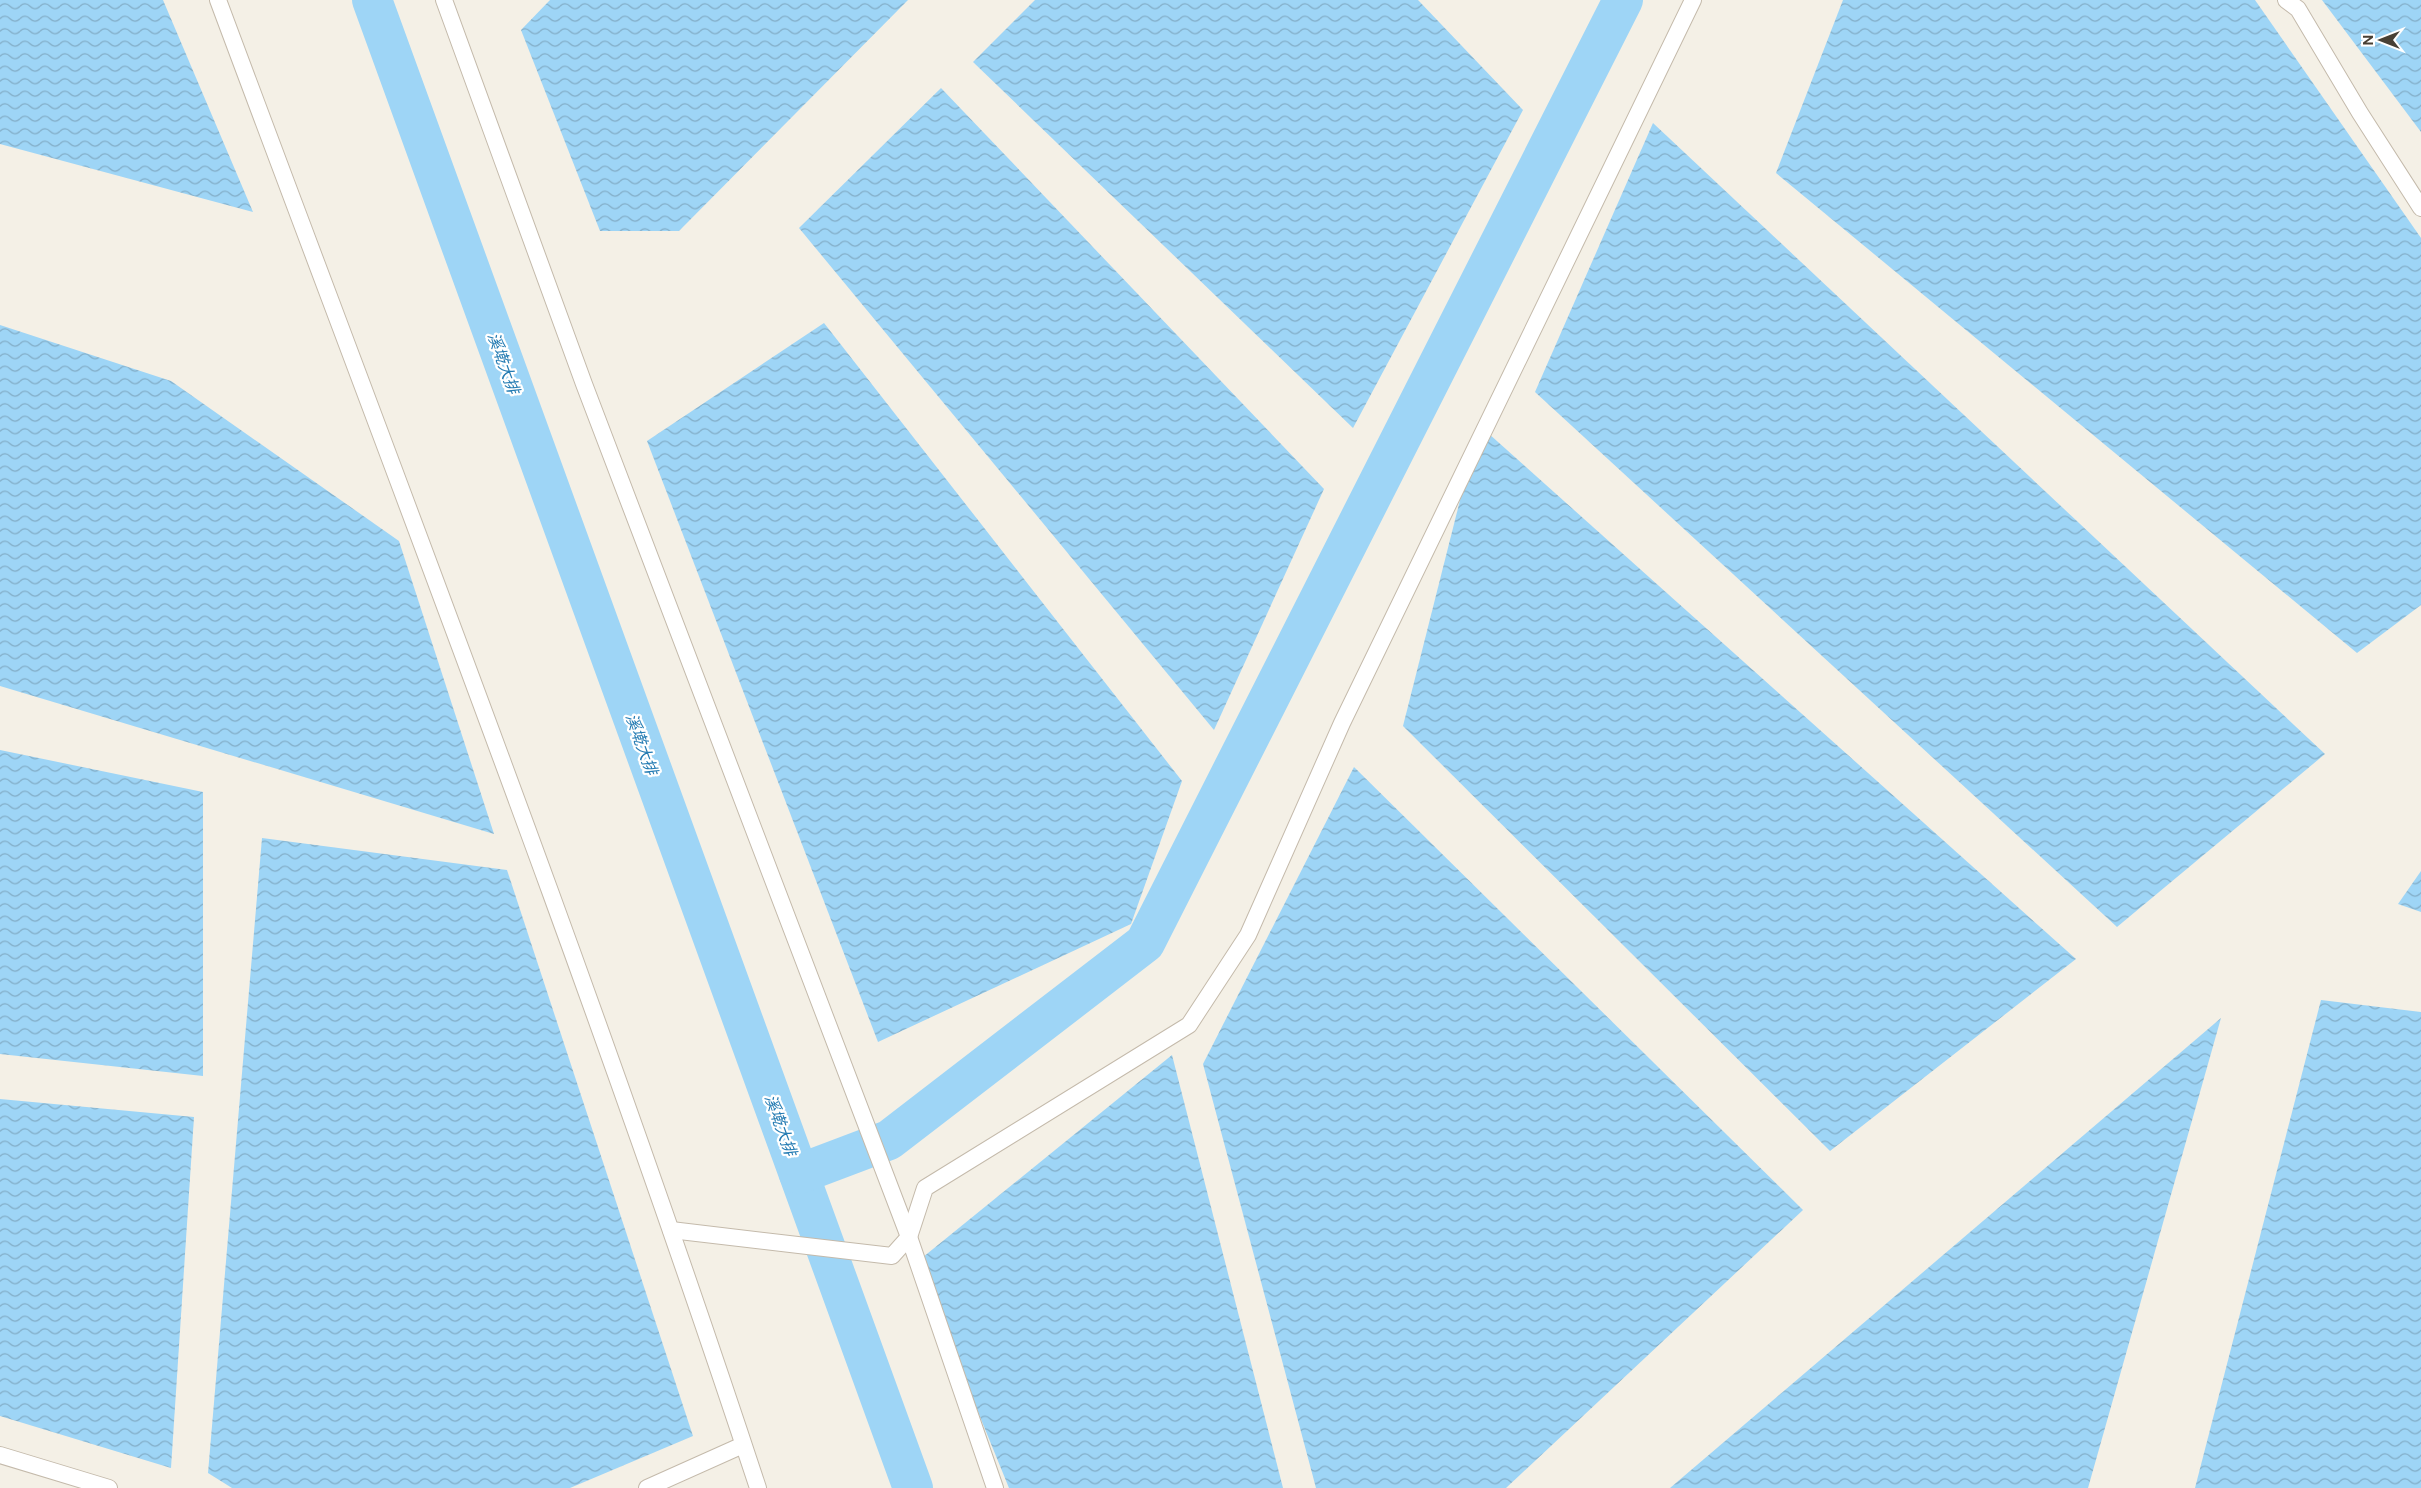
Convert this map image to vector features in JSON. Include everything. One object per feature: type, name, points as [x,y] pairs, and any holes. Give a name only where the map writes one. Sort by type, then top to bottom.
[{"type":"lane","points":[[218,0],[524,824],[671,1230],[758,1488]]},
{"type":"lane","points":[[444,0],[584,384],[908,1238],[995,1488]]},
{"type":"lane","points":[[671,1230],[892,1256],[908,1238],[925,1188],[1189,1025],[1248,935],[1342,723],[1693,0]]},
{"type":"lane","points":[[2286,0],[2298,9],[2360,113],[2421,208]]},
{"type":"lane","points":[[647,1488],[744,1445]]},
{"type":"lane","points":[[0,1455],[109,1488]]},
{"type":"water","points":[[0,0],[163,0],[253,212],[0,144]]},
{"type":"water","points":[[550,0],[908,0],[679,231],[600,231],[521,30]]},
{"type":"water","points":[[1035,0],[1418,0],[1523,110],[1353,428],[973,62]]},
{"type":"water","points":[[1843,0],[2255,0],[2421,238],[2421,605],[2357,653],[1776,173]]},
{"type":"water","points":[[2322,0],[2421,0],[2421,132]]},
{"type":"water","points":[[941,88],[1324,489],[1214,730],[799,228]]},
{"type":"water","points":[[1653,123],[2325,754],[2117,927],[1535,392]]},
{"type":"water","points":[[824,323],[1182,781],[1131,924],[878,1042],[647,441]]},
{"type":"water","points":[[0,325],[171,381],[399,541],[494,834],[0,686]]},
{"type":"water","points":[[1479,425],[2076,959],[1830,1151],[1403,726]]},
{"type":"water","points":[[0,750],[203,792],[203,1076],[0,1054]]},
{"type":"water","points":[[1354,767],[1803,1210],[1506,1488],[1316,1488],[1203,1064]]},
{"type":"water","points":[[262,838],[507,870],[693,1436],[570,1488],[232,1488],[208,1473]]},
{"type":"water","points":[[2421,871],[2421,912],[2398,904]]},
{"type":"water","points":[[2321,1000],[2421,1012],[2421,1488],[2195,1488]]},
{"type":"water","points":[[2221,1018],[2088,1488],[1670,1488]]},
{"type":"water","points":[[1172,1055],[1283,1488],[1009,1488],[917,1262]]},
{"type":"water","points":[[0,1099],[194,1117],[171,1468],[0,1416]]},
{"type":"waterway","name":"溪墘大排","points":[[372,0],[913,1488]]},
{"type":"waterway","points":[[799,1174],[889,1140],[1145,943],[1623,0]]}]
